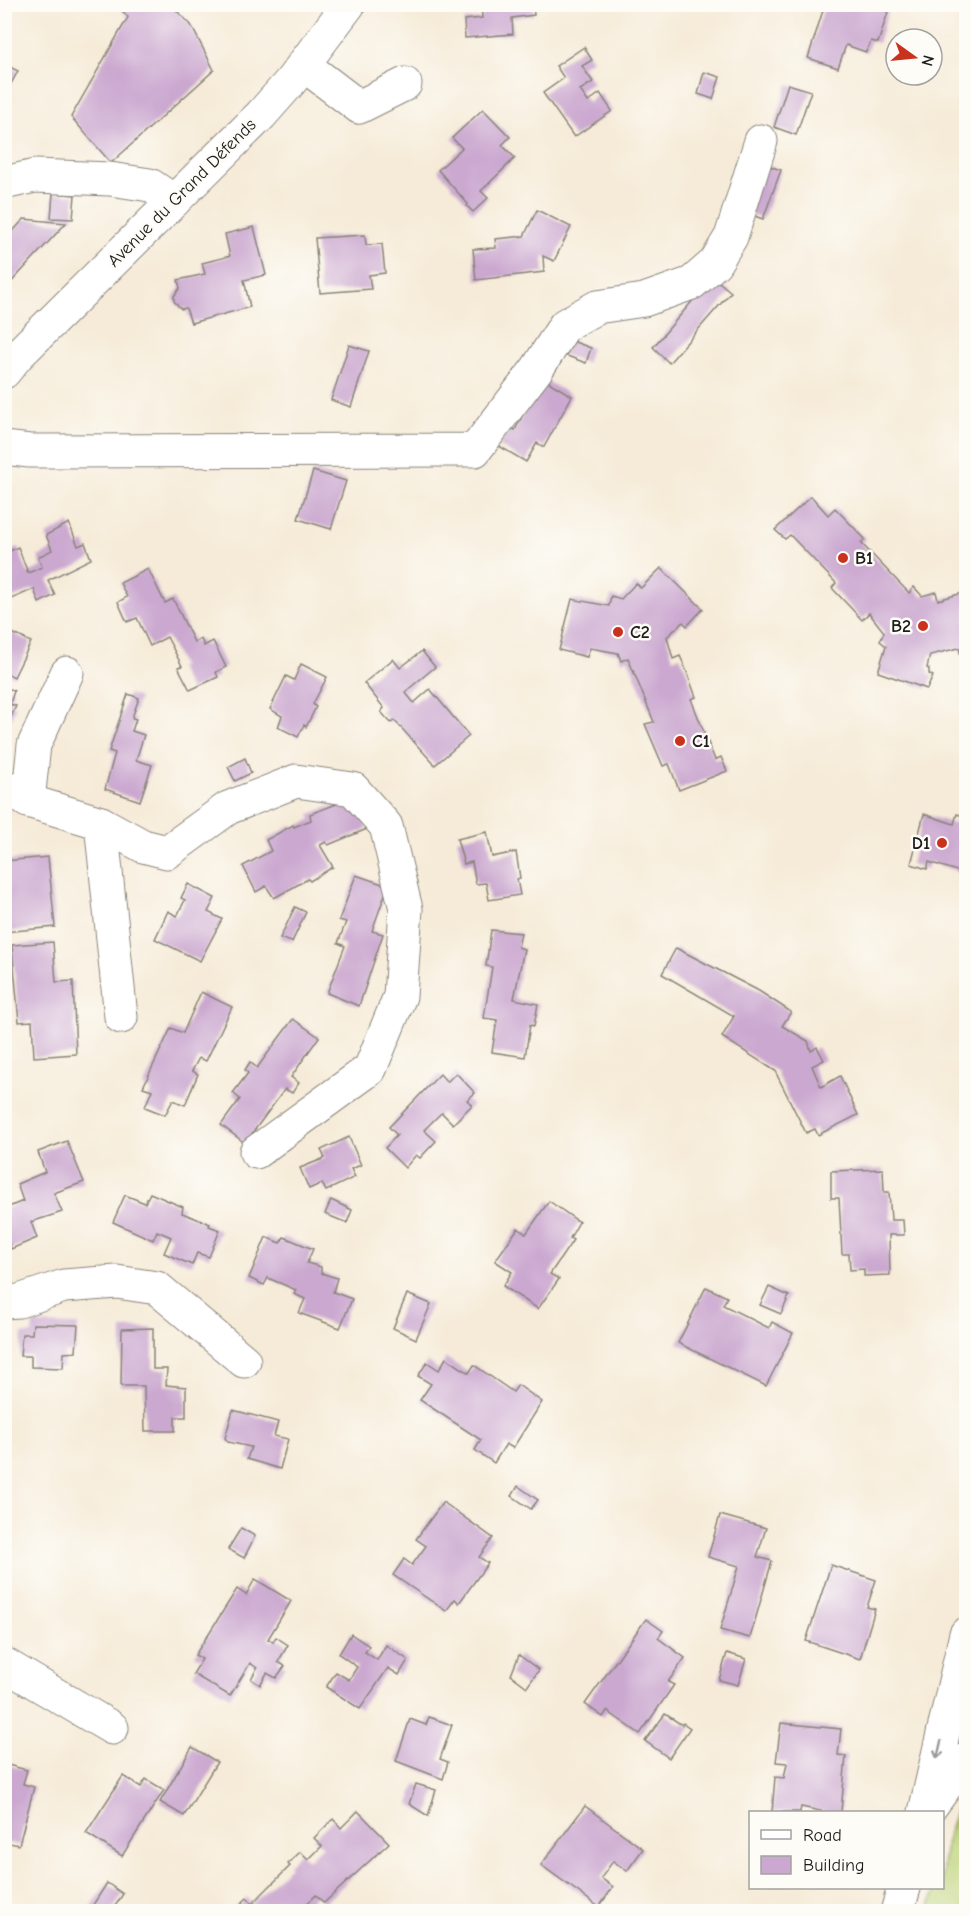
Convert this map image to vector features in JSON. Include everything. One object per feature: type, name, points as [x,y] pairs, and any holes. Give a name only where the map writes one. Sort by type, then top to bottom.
[{"type":"street","name":"Avenue du Grand Défends","points":[[4,372],[17,356],[261,115],[304,65],[349,4]]},
{"type":"street","points":[[304,65],[359,107],[405,84]]},
{"type":"street","points":[[4,448],[30,451],[475,450],[537,369],[565,325],[597,307],[644,300],[692,284],[715,263],[731,237],[761,141]]},
{"type":"street","points":[[4,183],[35,176],[111,180],[150,185],[174,201]]},
{"type":"street","points":[[67,673],[33,745],[16,793],[101,823],[143,846],[167,852],[228,808],[296,781],[353,789],[386,826],[406,909],[400,996],[370,1069],[256,1152]]},
{"type":"street","points":[[101,823],[121,1017]]},
{"type":"street","points":[[4,1302],[19,1301],[64,1286],[117,1282],[157,1288],[244,1361]]},
{"type":"street","points":[[926,1811],[965,1653]]},
{"type":"street","points":[[4,1664],[112,1728]]},
{"type":"street","points":[[927,1811],[966,1759]]},
{"type":"street","points":[[897,1911],[903,1889]]},
{"type":"green space","points":[[966,1788],[966,1911],[929,1911],[935,1889],[944,1889],[944,1857],[955,1812]]},
{"type":"building","points":[[116,4],[170,4],[191,25],[214,70],[111,163],[71,117],[128,17]]},
{"type":"building","points":[[481,4],[533,4],[534,15],[512,18],[513,34],[465,38],[464,20],[482,18]]},
{"type":"building","points":[[825,4],[871,4],[888,12],[878,43],[871,41],[866,52],[846,45],[838,68],[808,58]]},
{"type":"building","points":[[584,47],[592,60],[582,66],[593,82],[580,90],[588,102],[600,93],[612,111],[574,137],[543,93],[564,78],[556,66]]},
{"type":"building","points":[[4,64],[18,71],[4,96]]},
{"type":"building","points":[[704,72],[720,77],[713,99],[698,94]]},
{"type":"building","points":[[788,84],[811,91],[796,135],[774,127]]},
{"type":"building","points":[[483,109],[510,137],[502,145],[515,158],[481,191],[488,198],[473,212],[438,170],[462,148],[452,138]]},
{"type":"building","points":[[763,164],[781,170],[763,219],[746,213]]},
{"type":"building","points":[[53,193],[75,195],[73,219],[51,218]]},
{"type":"building","points":[[537,210],[571,227],[554,261],[543,256],[544,272],[476,280],[473,249],[496,248],[495,239],[524,236]]},
{"type":"building","points":[[24,219],[66,223],[4,290],[4,230],[13,231]]},
{"type":"building","points":[[254,227],[266,275],[244,280],[250,307],[191,323],[186,308],[181,309],[174,301],[174,296],[180,288],[178,280],[205,274],[202,263],[230,256],[225,234]]},
{"type":"building","points":[[365,235],[366,245],[382,244],[385,273],[369,275],[371,289],[320,293],[315,238]]},
{"type":"building","points":[[713,277],[731,292],[669,363],[653,347]]},
{"type":"building","points":[[564,338],[591,348],[586,363],[559,353]]},
{"type":"building","points":[[349,345],[369,351],[351,407],[331,400]]},
{"type":"building","points":[[542,378],[572,396],[544,447],[537,443],[526,462],[499,446],[510,427],[515,430]]},
{"type":"building","points":[[313,471],[346,481],[331,529],[298,519]]},
{"type":"building","points":[[811,496],[828,515],[835,508],[865,539],[861,543],[909,593],[914,587],[922,596],[936,592],[938,600],[966,592],[966,654],[961,655],[959,648],[930,655],[927,668],[929,674],[933,676],[927,689],[878,672],[886,646],[880,641],[884,632],[869,613],[862,620],[832,588],[836,583],[790,535],[785,539],[775,530]]},
{"type":"building","points":[[69,523],[78,546],[85,543],[91,559],[48,580],[55,595],[39,603],[34,589],[9,600],[4,589],[4,554],[18,547],[28,573],[42,567],[38,557],[52,550],[46,535]]},
{"type":"building","name":"C2","points":[[661,568],[703,609],[687,626],[683,622],[667,637],[673,659],[680,656],[685,667],[696,697],[691,699],[715,760],[721,757],[727,771],[679,790],[669,764],[663,766],[645,724],[654,722],[628,658],[621,661],[618,653],[590,648],[587,657],[559,650],[572,599],[609,606],[611,596],[621,599],[636,583],[641,588]]},
{"type":"building","points":[[148,569],[165,603],[173,599],[194,642],[201,639],[204,646],[213,641],[226,667],[216,672],[218,677],[190,690],[178,667],[182,666],[167,637],[150,646],[137,618],[127,622],[118,602],[127,597],[120,583]]},
{"type":"building","points":[[4,629],[31,642],[14,677],[4,672]]},
{"type":"building","points":[[422,651],[435,667],[405,692],[414,703],[430,689],[469,736],[435,765],[394,720],[391,723],[381,712],[384,708],[364,683],[393,659],[400,668]]},
{"type":"building","points":[[301,664],[327,677],[313,704],[316,707],[298,737],[278,727],[282,716],[270,709],[286,676],[294,680]]},
{"type":"building","points":[[4,686],[14,691],[10,704],[16,706],[4,732]]},
{"type":"building","points":[[128,694],[139,698],[132,718],[136,719],[132,731],[144,735],[136,760],[152,765],[140,801],[105,789],[115,753],[109,751]]},
{"type":"building","points":[[245,758],[251,773],[235,781],[228,767]]},
{"type":"building","points":[[355,797],[367,829],[328,845],[326,842],[320,845],[333,867],[274,898],[266,886],[256,892],[243,866],[271,851],[266,840],[293,825],[294,827],[311,820],[310,814]]},
{"type":"building","name":"D1","points":[[924,814],[954,824],[957,814],[966,817],[966,885],[963,885],[957,871],[929,862],[927,869],[911,864]]},
{"type":"building","points":[[487,832],[492,857],[516,852],[520,895],[489,900],[486,883],[476,884],[472,862],[464,864],[457,839]]},
{"type":"building","points":[[48,857],[55,927],[4,932],[4,861]]},
{"type":"building","points":[[356,875],[388,886],[372,931],[383,934],[359,1006],[327,993],[345,946],[338,943],[346,922],[339,920]]},
{"type":"building","points":[[188,884],[215,898],[208,912],[222,919],[200,961],[155,939],[168,911],[177,916],[185,900],[181,898]]},
{"type":"building","points":[[295,907],[306,912],[292,942],[280,938]]},
{"type":"building","points":[[491,930],[521,933],[518,947],[524,949],[514,999],[538,1004],[534,1026],[530,1025],[525,1057],[492,1052],[497,1020],[484,1018],[492,967],[486,966]]},
{"type":"building","points":[[53,942],[56,982],[73,981],[76,1054],[34,1057],[32,1021],[19,1022],[12,945]]},
{"type":"building","points":[[676,948],[759,991],[791,1012],[782,1026],[808,1041],[811,1051],[817,1047],[824,1060],[812,1066],[821,1087],[840,1076],[858,1115],[818,1135],[815,1129],[806,1133],[777,1072],[722,1037],[734,1016],[662,974]]},
{"type":"building","points":[[201,992],[232,1007],[206,1061],[199,1058],[192,1071],[198,1074],[185,1105],[173,1100],[165,1115],[145,1107],[152,1090],[143,1087],[171,1028],[183,1033]]},
{"type":"building","points":[[293,1019],[319,1037],[291,1077],[299,1083],[292,1093],[285,1089],[245,1143],[221,1125],[240,1099],[233,1093],[248,1073],[245,1070],[250,1062],[257,1068]]},
{"type":"building","points":[[456,1073],[475,1093],[467,1100],[472,1105],[453,1124],[442,1113],[440,1114],[424,1130],[436,1141],[420,1158],[416,1155],[405,1168],[385,1148],[397,1135],[389,1127],[440,1074],[447,1082]]},
{"type":"building","points":[[349,1137],[361,1165],[351,1169],[355,1177],[326,1191],[322,1183],[309,1189],[300,1168],[325,1158],[321,1150]]},
{"type":"building","points":[[67,1141],[84,1182],[54,1193],[62,1212],[31,1222],[37,1238],[11,1249],[4,1229],[4,1209],[23,1201],[17,1184],[45,1172],[38,1152]]},
{"type":"building","points":[[883,1169],[884,1192],[889,1192],[891,1220],[903,1220],[904,1235],[889,1235],[890,1275],[864,1276],[864,1269],[850,1270],[849,1254],[842,1254],[839,1198],[831,1198],[831,1171]]},
{"type":"building","points":[[150,1193],[183,1207],[182,1213],[220,1230],[209,1257],[197,1253],[192,1265],[164,1253],[171,1237],[157,1231],[153,1240],[113,1222],[125,1195],[145,1203]]},
{"type":"building","points":[[331,1200],[352,1210],[347,1223],[325,1214]]},
{"type":"building","points":[[549,1201],[579,1222],[570,1238],[573,1240],[550,1274],[559,1279],[538,1309],[503,1286],[512,1272],[495,1261],[518,1228],[526,1234]]},
{"type":"building","points":[[266,1237],[280,1243],[284,1237],[313,1249],[307,1263],[321,1267],[321,1273],[337,1278],[333,1292],[352,1299],[340,1328],[299,1313],[305,1299],[294,1294],[296,1290],[268,1278],[264,1285],[249,1278]]},
{"type":"building","points":[[706,1287],[727,1297],[723,1305],[769,1328],[772,1322],[793,1333],[766,1386],[678,1343]]},
{"type":"building","points":[[769,1287],[789,1296],[781,1314],[760,1305]]},
{"type":"building","points":[[407,1294],[431,1304],[416,1339],[393,1328]]},
{"type":"building","points":[[33,1324],[78,1325],[76,1352],[64,1353],[63,1368],[31,1367],[31,1356],[20,1356],[22,1334],[32,1334]]},
{"type":"building","points":[[153,1328],[153,1369],[167,1369],[166,1385],[186,1387],[186,1417],[175,1417],[175,1431],[145,1431],[144,1386],[121,1386],[122,1329]]},
{"type":"building","points":[[446,1358],[469,1373],[474,1365],[513,1392],[518,1385],[542,1402],[513,1448],[506,1444],[494,1463],[475,1450],[481,1440],[420,1400],[431,1384],[418,1376],[427,1362],[439,1370]]},
{"type":"building","points":[[233,1410],[278,1422],[274,1436],[288,1439],[280,1469],[247,1459],[251,1447],[228,1442],[225,1438]]},
{"type":"building","points":[[518,1486],[538,1500],[531,1509],[512,1496]]},
{"type":"building","points":[[443,1502],[493,1538],[479,1557],[488,1563],[459,1603],[455,1599],[446,1611],[393,1575],[404,1559],[412,1565],[426,1546],[416,1539]]},
{"type":"building","points":[[720,1515],[766,1528],[757,1557],[772,1561],[750,1638],[720,1630],[739,1566],[708,1557]]},
{"type":"building","points":[[241,1528],[255,1536],[244,1558],[228,1549]]},
{"type":"building","points":[[831,1565],[876,1580],[867,1607],[875,1609],[860,1659],[806,1641]]},
{"type":"building","points":[[255,1579],[291,1601],[268,1639],[273,1642],[276,1637],[288,1645],[278,1662],[285,1666],[276,1678],[267,1673],[260,1685],[251,1679],[257,1668],[250,1663],[230,1696],[193,1674],[202,1659],[195,1655],[237,1589],[246,1595]]},
{"type":"building","points":[[646,1619],[663,1631],[658,1638],[685,1658],[668,1682],[674,1685],[640,1734],[607,1711],[603,1717],[585,1704]]},
{"type":"building","points":[[351,1634],[369,1646],[365,1652],[377,1660],[386,1645],[408,1660],[399,1675],[388,1668],[360,1709],[326,1687],[336,1672],[349,1680],[357,1667],[339,1654]]},
{"type":"building","points":[[727,1653],[746,1659],[738,1685],[719,1680]]},
{"type":"building","points":[[519,1655],[539,1670],[527,1687],[511,1675]]},
{"type":"building","points":[[665,1714],[690,1728],[669,1758],[645,1741]]},
{"type":"building","points":[[429,1717],[452,1725],[440,1759],[448,1762],[443,1779],[396,1761],[410,1719],[426,1725]]},
{"type":"building","points":[[781,1723],[841,1729],[838,1755],[846,1756],[841,1811],[820,1811],[801,1807],[800,1811],[772,1811],[775,1777],[784,1778],[787,1763],[776,1762]]},
{"type":"building","points":[[192,1747],[217,1762],[184,1816],[160,1802]]},
{"type":"building","points":[[4,1764],[27,1770],[23,1784],[34,1787],[19,1845],[4,1842]]},
{"type":"building","points":[[123,1776],[141,1787],[146,1779],[164,1790],[122,1856],[86,1833]]},
{"type":"building","points":[[416,1784],[436,1790],[428,1816],[409,1804]]},
{"type":"building","points":[[585,1806],[643,1849],[627,1871],[613,1861],[601,1878],[613,1887],[599,1907],[541,1865]]},
{"type":"building","points":[[358,1811],[389,1843],[324,1903],[316,1895],[299,1911],[233,1911],[247,1898],[252,1904],[290,1866],[288,1864],[300,1852],[308,1860],[322,1846],[314,1838],[333,1819],[341,1828]]},
{"type":"building","points":[[107,1883],[123,1894],[112,1911],[89,1911]]},
{"type":"place","name":"B1","points":[[843,558]]},
{"type":"place","name":"B2","points":[[923,626]]},
{"type":"place","name":"C2","points":[[618,632]]},
{"type":"place","name":"C1","points":[[680,741]]},
{"type":"place","name":"D1","points":[[942,843]]}]
